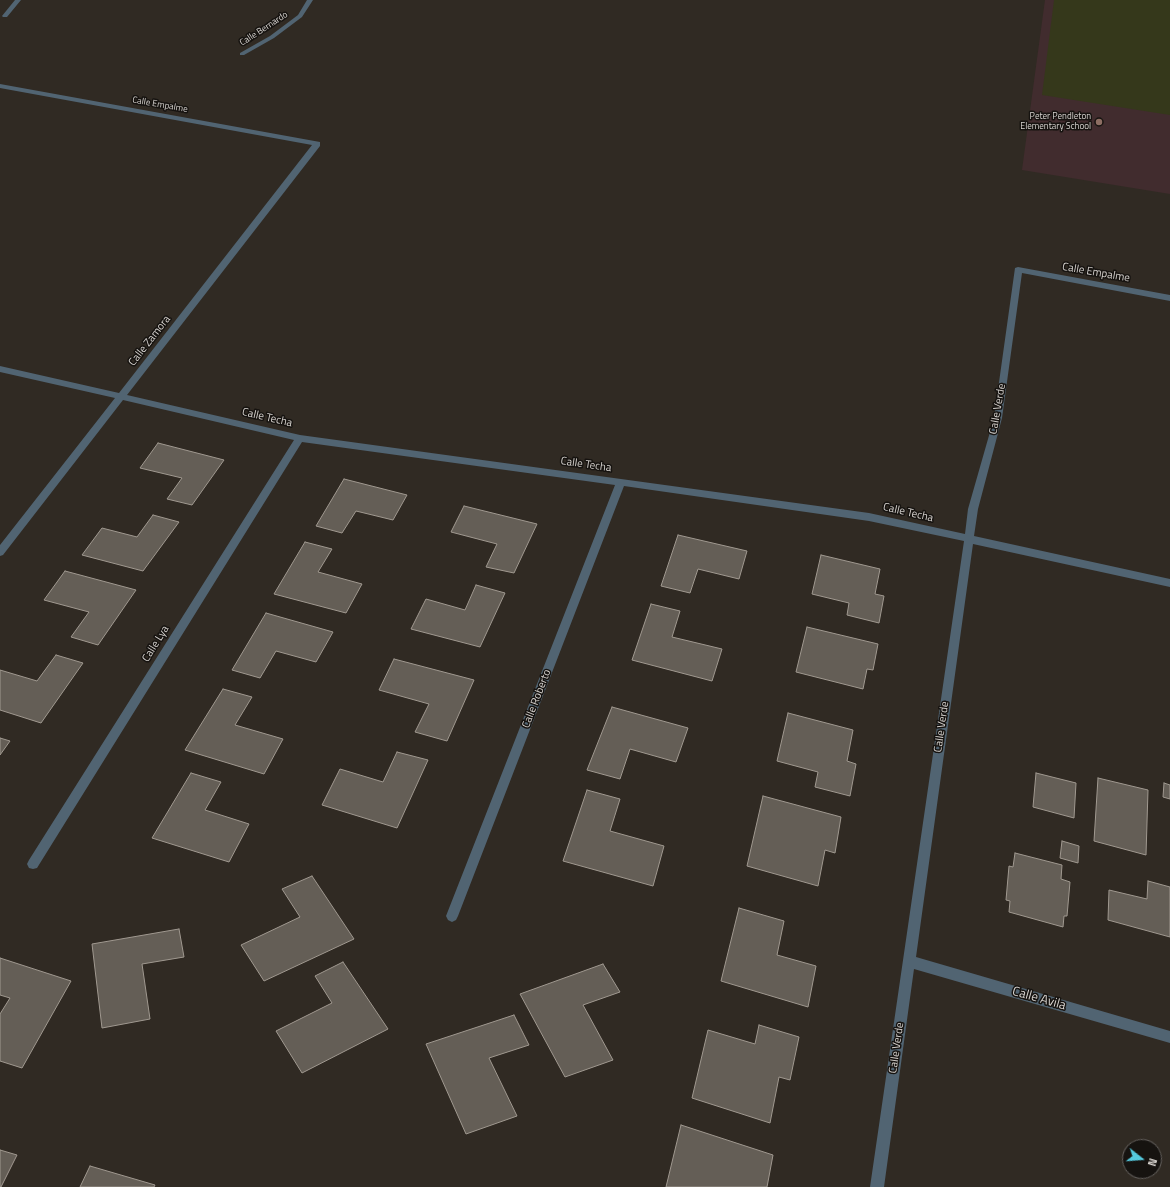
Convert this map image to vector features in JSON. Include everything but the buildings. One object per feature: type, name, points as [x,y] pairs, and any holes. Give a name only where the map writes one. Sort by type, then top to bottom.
[{"type":"street","points":[[5,16],[18,0]]},
{"type":"street","name":"Calle Bernardo","points":[[242,54],[272,37],[300,16],[310,0]]},
{"type":"street","name":"Calle Empalme","points":[[0,86],[317,144]]},
{"type":"street","name":"Calle Zamora","points":[[0,552],[317,144]]},
{"type":"street","name":"Calle Empalme","points":[[1018,270],[1170,298]]},
{"type":"street","name":"Calle Verde","points":[[877,1187],[968,539],[973,509],[998,418],[1018,270]]},
{"type":"street","name":"Calle Techa","points":[[0,369],[300,438],[869,517],[1170,584]]},
{"type":"street","name":"Calle Lya","points":[[33,864],[300,438]]},
{"type":"street","name":"Calle Roberto","points":[[452,916],[621,482]]},
{"type":"street","name":"Calle Avila","points":[[909,962],[1170,1037]]},
{"type":"shaded area","name":"Peter Pendleton Elementary School","points":[[1045,0],[1170,0],[1170,194],[1022,170]]},
{"type":"green space","points":[[1054,0],[1170,0],[1170,115],[1042,95]]},
{"type":"place","name":"Peter Pendleton Elementary School","points":[[1099,122]]}]
